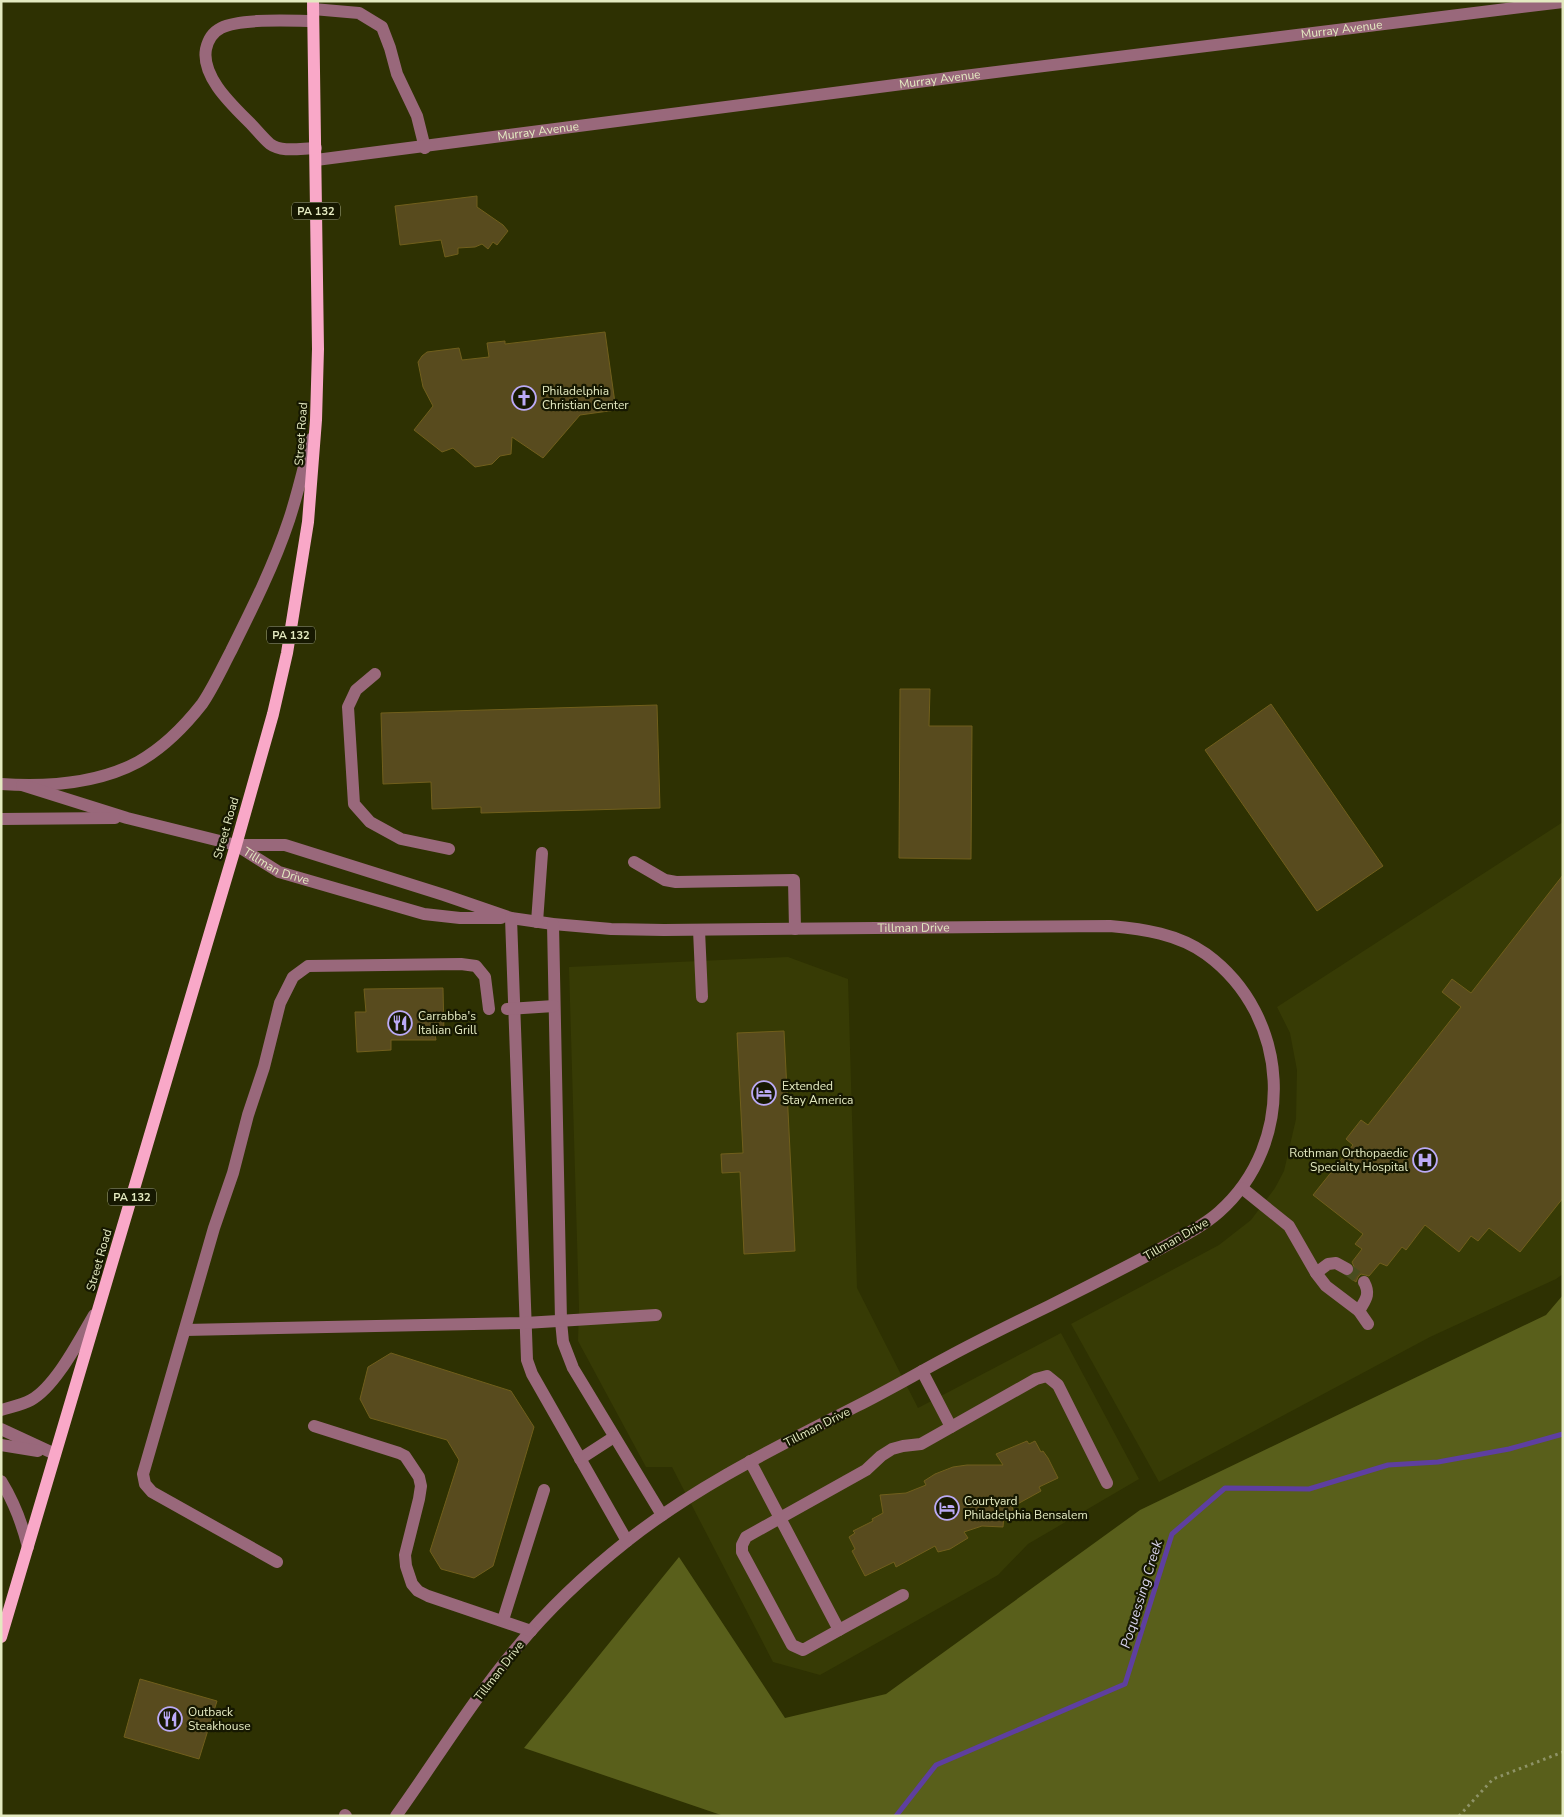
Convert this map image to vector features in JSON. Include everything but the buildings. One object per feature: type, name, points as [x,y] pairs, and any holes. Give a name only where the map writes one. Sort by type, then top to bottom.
[{"type":"main road","name":"Street Road","points":[[1,1637],[236,845],[273,714],[287,653],[308,522],[316,420],[318,349],[313,10]]},
{"type":"street","name":"Murray Avenue","points":[[425,148],[417,116],[397,74],[382,27],[359,13],[313,10],[222,27],[212,34],[207,43],[205,56],[208,72],[232,106],[271,145],[316,154],[425,148],[964,76],[1563,2]]},
{"type":"street","points":[[1,784],[22,785],[93,778],[137,762],[170,738],[185,724],[203,702],[246,622],[289,520],[316,420]]},
{"type":"street","points":[[375,674],[356,690],[348,707],[354,804],[370,822],[401,839],[450,849]]},
{"type":"street","points":[[22,785],[128,818],[236,845]]},
{"type":"street","points":[[1,819],[128,818]]},
{"type":"street","name":"Tillman Drive","points":[[236,845],[279,872],[424,914],[452,917],[511,918],[611,929],[699,930],[1110,926],[1139,928],[1169,935],[1194,947],[1207,955],[1226,972],[1249,1001],[1258,1017],[1271,1057],[1274,1099],[1271,1124],[1261,1155],[1242,1188],[1221,1210],[1191,1232],[750,1461],[708,1485],[627,1541],[584,1578],[531,1631],[475,1701],[396,1816]]},
{"type":"street","name":"Tillman Drive","points":[[236,845],[285,845],[511,918]]},
{"type":"street","points":[[537,922],[542,853]]},
{"type":"street","points":[[634,862],[665,880],[676,882],[794,880],[794,929]]},
{"type":"street","points":[[511,918],[510,1009],[527,1360],[532,1374],[627,1541]]},
{"type":"street","points":[[553,924],[560,1320],[563,1342],[568,1356],[614,1437],[662,1516]]},
{"type":"street","points":[[699,930],[702,997]]},
{"type":"street","points":[[277,1562],[152,1492],[145,1484],[143,1474],[214,1228],[233,1173],[248,1115],[264,1067],[280,1003],[292,977],[308,966],[461,964],[476,966],[485,977],[489,1009]]},
{"type":"street","points":[[510,1009],[554,1006]]},
{"type":"street","points":[[1242,1188],[1289,1226],[1316,1273],[1326,1286],[1359,1311],[1368,1324]]},
{"type":"street","points":[[1316,1273],[1328,1264],[1336,1262],[1346,1269]]},
{"type":"street","points":[[1359,1311],[1368,1290],[1364,1282]]},
{"type":"street","points":[[1,1410],[32,1400],[45,1388],[61,1370],[98,1309]]},
{"type":"street","points":[[185,1330],[525,1323],[656,1315]]},
{"type":"street","points":[[922,1371],[951,1427]]},
{"type":"street","points":[[903,1595],[802,1650],[792,1645],[742,1552],[742,1545],[746,1537],[866,1470],[892,1449],[921,1444],[1036,1379],[1047,1376],[1058,1385],[1107,1483]]},
{"type":"street","points":[[314,1426],[405,1456],[419,1477],[421,1486],[420,1499],[405,1555],[406,1566],[412,1584],[418,1591],[531,1631]]},
{"type":"street","points":[[1,1429],[55,1454]]},
{"type":"street","points":[[580,1459],[614,1437]]},
{"type":"street","points":[[1,1445],[55,1454]]},
{"type":"street","points":[[750,1461],[839,1630]]},
{"type":"street","points":[[1,1481],[13,1501],[28,1547]]},
{"type":"street","points":[[502,1620],[544,1490]]},
{"type":"path","points":[[1459,1816],[1493,1779],[1563,1752]]},
{"type":"shaded area","name":"Rothman Orthopaedic Specialty Hospital","points":[[1563,822],[1563,1274],[1556,1279],[1430,1337],[1159,1482],[1071,1324],[1219,1245],[1251,1220],[1275,1188],[1284,1171],[1296,1119],[1297,1070],[1290,1033],[1277,1007]]},
{"type":"shaded area","points":[[788,957],[848,979],[857,1288],[918,1408],[1061,1333],[1139,1479],[1028,1544],[998,1575],[820,1675],[773,1662],[672,1467],[646,1467],[578,1341],[579,1308],[569,967]]},
{"type":"shaded area","points":[[1563,1295],[1563,1816],[724,1816],[524,1748],[679,1557],[785,1718],[886,1694],[1140,1510],[1546,1315]]},
{"type":"waterway","name":"Poquessing Creek","points":[[896,1816],[936,1765],[1125,1684],[1172,1534],[1225,1488],[1309,1489],[1388,1465],[1438,1462],[1509,1449],[1563,1434]]},
{"type":"tunnel","points":[[1347,1269],[1364,1282]]},
{"type":"place","name":"Philadelphia Christian Center","points":[[524,398]]},
{"type":"place","name":"Carrabba's Italian Grill","points":[[400,1023]]},
{"type":"place","name":"Extended Stay America","points":[[764,1093]]},
{"type":"place","name":"Rothman Orthopaedic Specialty Hospital","points":[[1425,1160]]},
{"type":"place","name":"Courtyard Philadelphia Bensalem","points":[[947,1508]]},
{"type":"place","name":"Outback Steakhouse","points":[[170,1719]]}]
